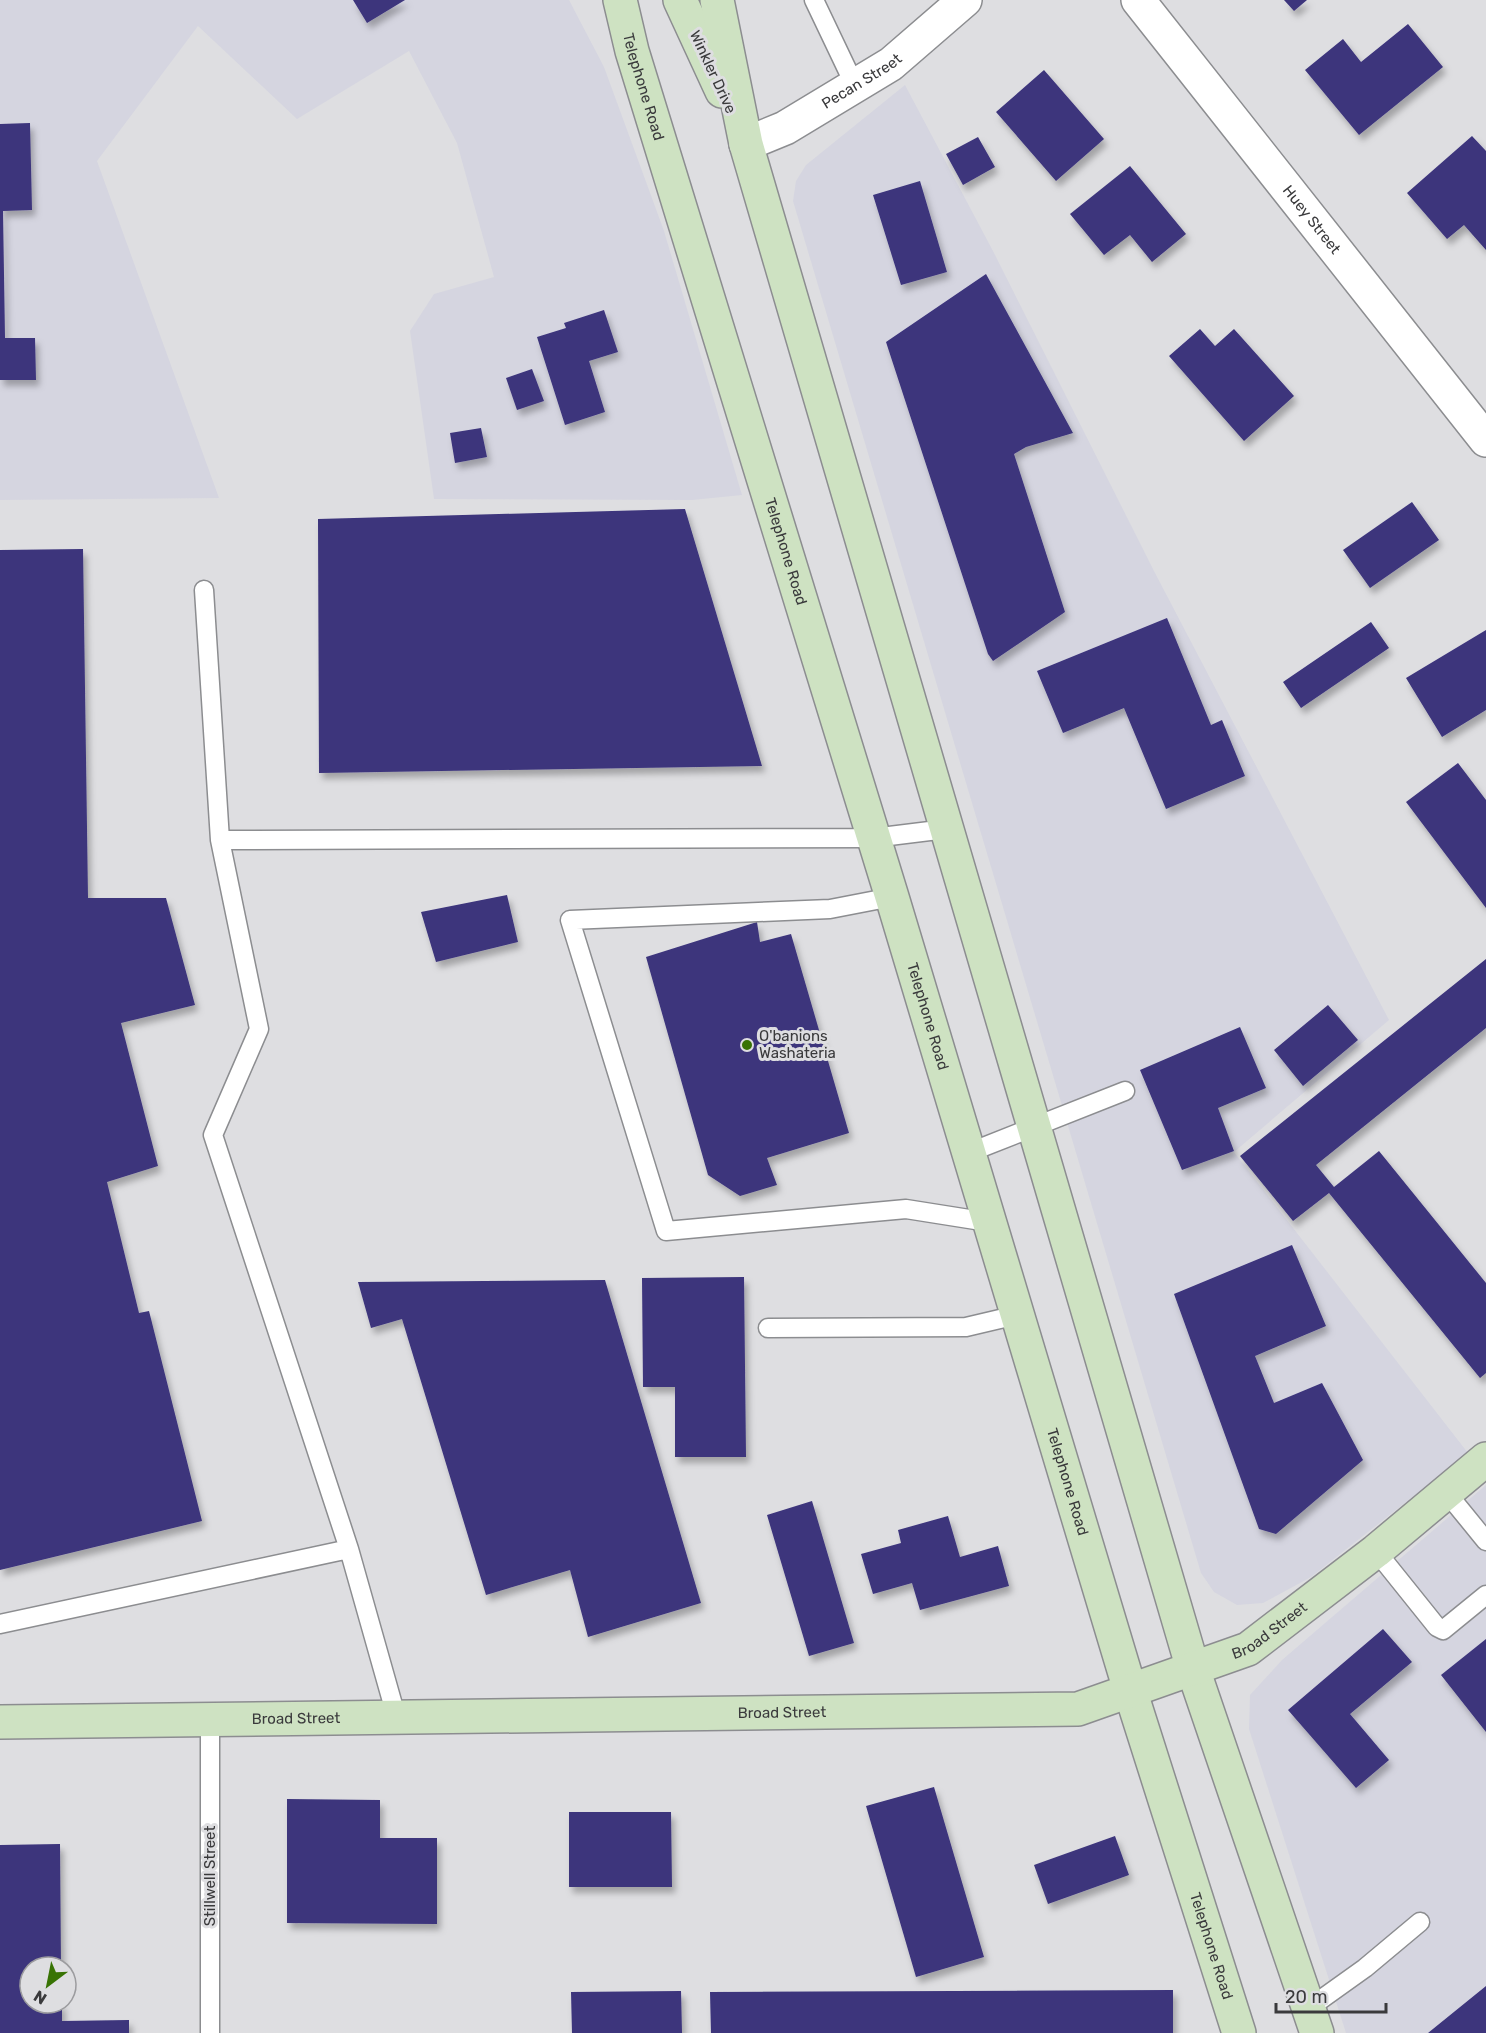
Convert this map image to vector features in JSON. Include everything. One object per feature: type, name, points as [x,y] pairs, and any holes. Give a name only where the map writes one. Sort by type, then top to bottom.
[{"type":"main road","points":[[599,0],[632,51]]},
{"type":"main road","name":"Telephone Road","points":[[620,0],[632,51],[892,897],[1130,1690],[1239,2033]]},
{"type":"main road","name":"Winkler Drive","points":[[680,0],[746,144]]},
{"type":"main road","points":[[717,0],[746,144],[1193,1669],[1313,2020]]},
{"type":"main road","name":"Broad Street","points":[[0,1722],[1078,1709],[1248,1650],[1376,1551],[1486,1458]]},
{"type":"street","name":"Pecan Street","points":[[746,144],[785,128],[891,64],[965,0]]},
{"type":"street","name":"Huey Street","points":[[1138,0],[1486,440]]},
{"type":"lane","points":[[814,0],[855,86]]},
{"type":"lane","points":[[204,591],[220,840],[259,1029],[213,1135],[349,1549],[397,1719]]},
{"type":"lane","points":[[220,840],[873,838],[946,829]]},
{"type":"lane","points":[[892,897],[830,909],[570,920],[666,1231],[906,1209],[988,1222]]},
{"type":"lane","points":[[968,1153],[1125,1091]]},
{"type":"lane","points":[[768,1328],[966,1327],[1017,1315]]},
{"type":"lane","points":[[1446,1492],[1486,1541]]},
{"type":"lane","points":[[0,1624],[349,1549]]},
{"type":"lane","points":[[1376,1551],[1437,1628],[1443,1630],[1486,1596]]},
{"type":"lane","name":"Stillwell Street","points":[[210,1719],[210,2033]]},
{"type":"lane","points":[[1313,2020],[1365,1968],[1420,1922]]},
{"type":"shaded area","points":[[0,0],[569,0],[604,67],[664,231],[742,495],[692,500],[434,499],[410,331],[434,294],[494,277],[457,143],[409,51],[297,119],[198,26],[97,161],[219,498],[0,500]]},
{"type":"shaded area","points":[[905,85],[994,253],[1155,573],[1389,1020],[1234,1152],[1468,1453],[1311,1577],[1263,1603],[1237,1605],[1214,1592],[1201,1573],[793,201],[796,181],[806,165]]},
{"type":"shaded area","points":[[1486,1485],[1486,2033],[1346,2033],[1249,1729],[1250,1695],[1282,1660]]},
{"type":"building","points":[[353,0],[405,0],[367,23]]},
{"type":"building","points":[[1284,0],[1307,0],[1294,11]]},
{"type":"building","points":[[1408,24],[1443,67],[1359,135],[1305,70],[1343,39],[1361,62]]},
{"type":"building","points":[[1044,70],[1104,139],[1056,181],[996,112]]},
{"type":"building","points":[[30,123],[32,210],[3,211],[5,338],[35,338],[36,380],[0,380],[0,124]]},
{"type":"building","points":[[1472,136],[1486,151],[1486,250],[1464,225],[1447,239],[1407,193]]},
{"type":"building","points":[[978,137],[995,167],[963,185],[946,154]]},
{"type":"building","points":[[1130,166],[1186,234],[1152,262],[1130,235],[1104,255],[1070,214]]},
{"type":"building","points":[[920,181],[947,272],[901,285],[873,195]]},
{"type":"building","points":[[986,274],[1073,433],[1026,447],[1014,454],[1065,612],[993,661],[988,654],[886,342]]},
{"type":"building","points":[[604,310],[618,352],[589,361],[605,412],[565,425],[537,337],[566,328],[564,323]]},
{"type":"building","points":[[1200,329],[1215,346],[1234,329],[1294,396],[1244,441],[1169,356]]},
{"type":"building","points":[[532,369],[544,401],[517,410],[506,378]]},
{"type":"building","points":[[481,428],[487,457],[455,463],[450,433]]},
{"type":"building","points":[[1412,502],[1439,540],[1370,588],[1343,550]]},
{"type":"building","points":[[685,509],[762,766],[319,773],[318,519]]},
{"type":"building","points":[[83,549],[88,898],[166,898],[195,1005],[121,1023],[158,1166],[107,1182],[139,1313],[149,1311],[202,1521],[0,1570],[0,550]]},
{"type":"building","points":[[1167,618],[1211,725],[1222,720],[1245,776],[1166,809],[1124,708],[1063,733],[1037,671]]},
{"type":"building","points":[[1371,622],[1389,648],[1301,708],[1283,682]]},
{"type":"building","points":[[1486,630],[1486,710],[1442,737],[1406,678]]},
{"type":"building","points":[[1458,763],[1486,800],[1486,908],[1406,802]]},
{"type":"building","points":[[507,895],[518,942],[436,962],[421,912]]},
{"type":"building","name":"O'banions Washateria","points":[[757,922],[760,942],[791,934],[849,1133],[767,1158],[777,1185],[740,1196],[708,1175],[646,957]]},
{"type":"building","points":[[1486,959],[1486,1028],[1316,1165],[1334,1187],[1379,1151],[1486,1283],[1486,1373],[1480,1378],[1329,1193],[1293,1221],[1240,1156]]},
{"type":"building","points":[[1328,1005],[1358,1040],[1303,1086],[1274,1050]]},
{"type":"building","points":[[1240,1027],[1266,1088],[1218,1108],[1234,1151],[1182,1170],[1140,1070]]},
{"type":"building","points":[[1292,1245],[1326,1326],[1255,1356],[1274,1403],[1322,1383],[1363,1460],[1276,1534],[1259,1529],[1174,1294]]},
{"type":"building","points":[[744,1277],[746,1457],[675,1457],[675,1387],[643,1387],[642,1278]]},
{"type":"building","points":[[605,1280],[701,1603],[588,1637],[570,1570],[486,1595],[402,1319],[371,1328],[358,1282]]},
{"type":"building","points":[[812,1501],[854,1643],[809,1656],[767,1515]]},
{"type":"building","points":[[948,1516],[960,1557],[998,1546],[1009,1586],[920,1610],[912,1583],[873,1594],[861,1554],[901,1543],[898,1530]]},
{"type":"building","points":[[1383,1629],[1412,1662],[1350,1714],[1389,1760],[1356,1788],[1288,1710]]},
{"type":"building","points":[[1486,1639],[1486,1732],[1441,1675]]},
{"type":"building","points":[[934,1787],[984,1957],[916,1977],[866,1806]]},
{"type":"building","points":[[287,1799],[380,1800],[380,1838],[437,1838],[437,1924],[287,1923]]},
{"type":"building","points":[[569,1812],[671,1812],[672,1887],[569,1887]]},
{"type":"building","points":[[1115,1836],[1129,1875],[1048,1904],[1034,1865]]},
{"type":"building","points":[[60,1844],[61,1955],[18,1955],[18,2015],[62,2015],[62,2021],[129,2020],[129,2033],[0,2033],[0,1845]]},
{"type":"building","points":[[1486,1986],[1486,2033],[1428,2033]]},
{"type":"building","points":[[1173,1990],[1173,2033],[711,2033],[710,1992]]},
{"type":"building","points":[[681,1991],[682,2033],[572,2033],[571,1992]]},
{"type":"place","name":"O'banions Washateria","points":[[747,1045]]}]
